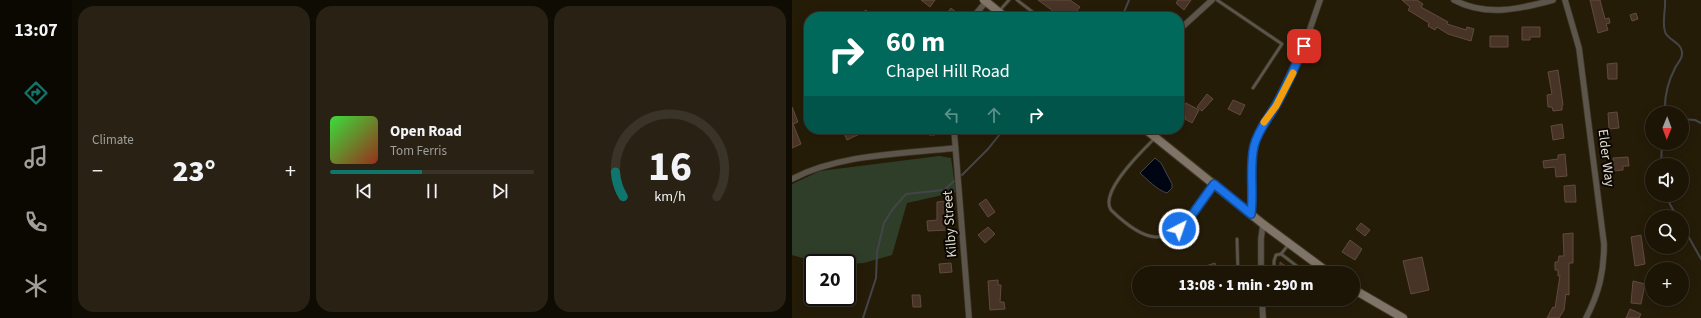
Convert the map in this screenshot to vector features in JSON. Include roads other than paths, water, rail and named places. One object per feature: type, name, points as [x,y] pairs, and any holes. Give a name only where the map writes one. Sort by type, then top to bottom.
[{"type":"main road","points":[[985,1],[998,12]]},
{"type":"main road","points":[[1151,134],[1315,266]]},
{"type":"main road","points":[[1360,293],[1399,317]]},
{"type":"street","points":[[1184,25],[1212,0]]},
{"type":"street","points":[[1251,214],[1254,145],[1262,125],[1276,106],[1289,80],[1309,35],[1320,0]]},
{"type":"street","points":[[1454,0],[1461,4],[1482,10],[1496,11],[1512,10],[1553,0]]},
{"type":"street","name":"Elder Way","points":[[1565,0],[1579,48],[1604,244],[1602,274],[1597,295],[1586,318]]},
{"type":"street","points":[[977,12],[985,1]]},
{"type":"street","name":"Kilby Street","points":[[954,134],[969,318]]},
{"type":"street","points":[[792,179],[815,169],[850,160],[955,148]]},
{"type":"street","points":[[1261,266],[1261,239],[1263,224]]},
{"type":"street","points":[[1262,306],[1263,318]]},
{"type":"lane","points":[[1003,12],[1009,0]]},
{"type":"lane","points":[[1017,0],[1033,12]]},
{"type":"lane","points":[[1217,0],[1282,44],[1253,88]]},
{"type":"lane","points":[[1155,137],[1125,169],[1112,191],[1109,200],[1109,206],[1128,226],[1146,234],[1163,237],[1174,233],[1194,212],[1214,184]]},
{"type":"lane","points":[[1237,239],[1238,266]]},
{"type":"lane","points":[[1274,266],[1276,255],[1281,254],[1289,244]]},
{"type":"lane","points":[[1281,254],[1297,266]]},
{"type":"waterway","points":[[1124,12],[1129,0]]},
{"type":"waterway","points":[[1665,0],[1664,22],[1666,34],[1680,46],[1682,54],[1681,59],[1676,66],[1668,84],[1665,106]]},
{"type":"waterway","points":[[1689,120],[1695,120],[1701,123]]},
{"type":"waterway","points":[[962,175],[988,149],[1000,134]]},
{"type":"waterway","points":[[1661,158],[1662,150]]},
{"type":"waterway","points":[[863,318],[876,278],[877,252],[884,223],[892,210],[906,194],[944,190],[954,181]]},
{"type":"waterway","points":[[1669,202],[1673,210]]},
{"type":"waterway","points":[[1689,238],[1701,259]]}]
